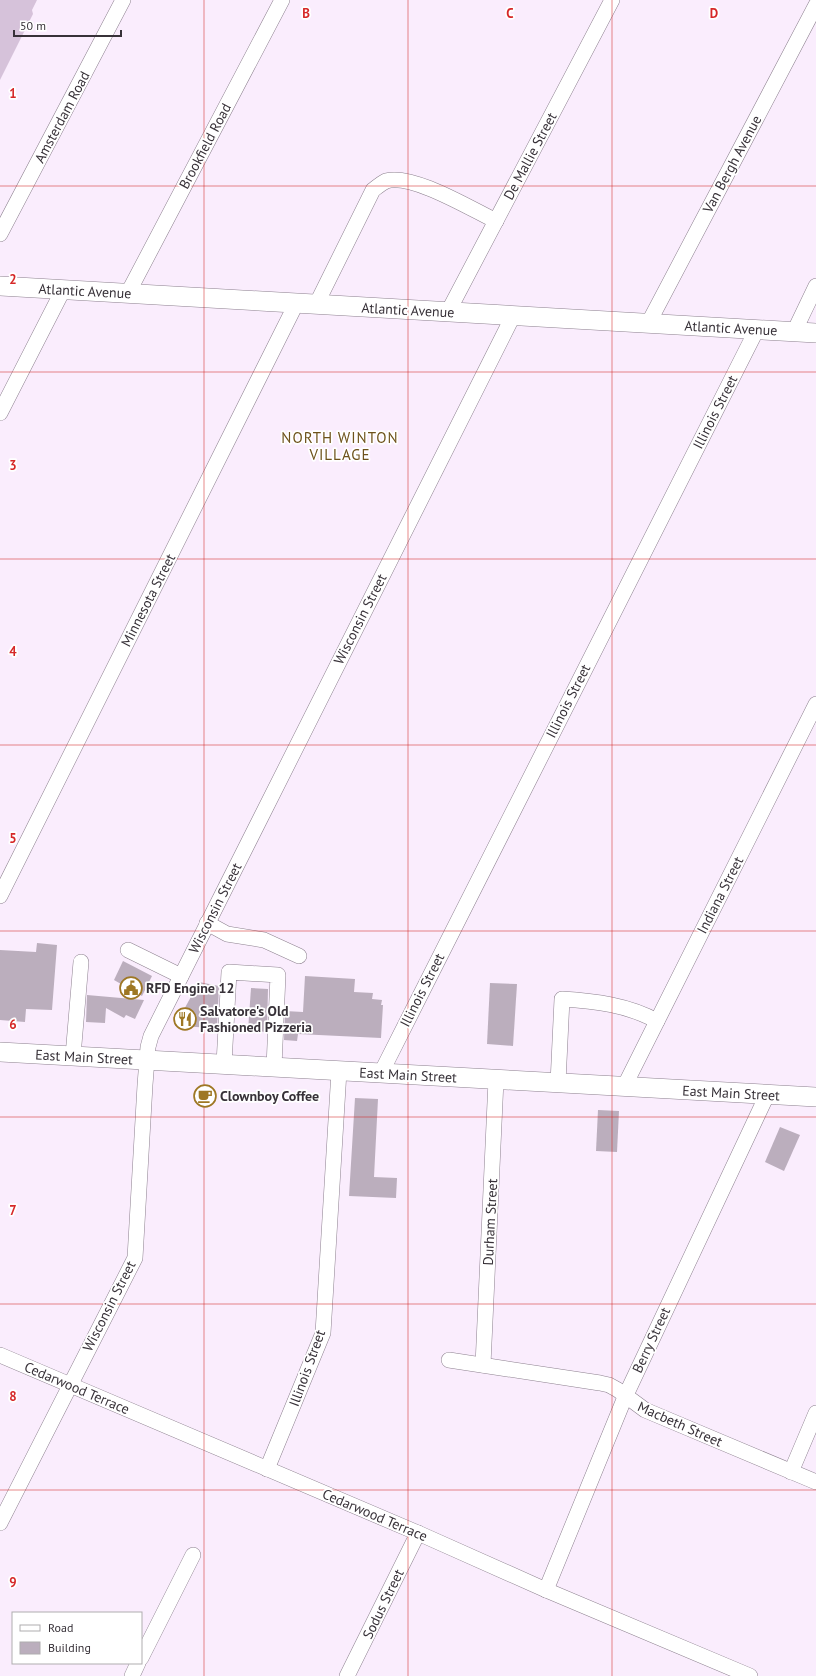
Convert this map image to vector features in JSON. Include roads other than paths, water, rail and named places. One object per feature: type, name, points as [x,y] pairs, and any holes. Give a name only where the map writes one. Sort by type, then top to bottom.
[{"type":"main road","name":"Atlantic Avenue","points":[[0,286],[816,333]]},
{"type":"main road","name":"East Main Street","points":[[0,1052],[816,1097]]},
{"type":"street","name":"Amsterdam Road","points":[[0,234],[123,0]]},
{"type":"street","name":"Brookfield Road","points":[[128,293],[282,0]]},
{"type":"street","name":"De Mallie Street","points":[[448,312],[612,0]]},
{"type":"street","name":"Van Bergh Avenue","points":[[648,324],[816,5]]},
{"type":"street","points":[[316,305],[373,190],[386,181],[406,180],[420,184],[496,221]]},
{"type":"street","points":[[794,332],[816,286]]},
{"type":"street","points":[[0,413],[63,290]]},
{"type":"street","name":"Minnesota Street","points":[[0,896],[296,304]]},
{"type":"street","name":"Wisconsin Street","points":[[0,1523],[134,1258],[147,1060],[151,1036],[513,316]]},
{"type":"street","name":"Illinois Street","points":[[381,1073],[757,329]]},
{"type":"street","name":"Indiana Street","points":[[624,1087],[816,704]]},
{"type":"street","points":[[207,924],[227,934],[264,940],[299,956]]},
{"type":"street","points":[[128,950],[181,976]]},
{"type":"street","points":[[74,1056],[81,962]]},
{"type":"street","points":[[224,1064],[229,972],[278,975],[274,1067]]},
{"type":"street","points":[[558,1083],[562,999],[598,1002],[644,1014],[657,1021]]},
{"type":"street","name":"Illinois Street","points":[[267,1469],[322,1333],[339,1071]]},
{"type":"street","name":"Durham Street","points":[[483,1365],[496,1080]]},
{"type":"street","name":"Berry Street","points":[[546,1590],[625,1397],[767,1095]]},
{"type":"street","name":"Cedarwood Terrace","points":[[0,1355],[418,1533],[546,1590],[750,1676]]},
{"type":"street","name":"Macbeth Street","points":[[449,1360],[600,1383],[609,1386],[645,1410],[816,1482]]},
{"type":"street","points":[[791,1472],[816,1413]]},
{"type":"street","name":"Sodus Street","points":[[347,1676],[418,1533]]},
{"type":"street","points":[[142,1656],[193,1556]]},
{"type":"street","points":[[132,1676],[138,1664]]},
{"type":"place","name":"RFD Engine 12","points":[[131,988]]},
{"type":"place","name":"Salvatore's Old Fashioned Pizzeria","points":[[185,1019]]},
{"type":"place","name":"Clownboy Coffee","points":[[205,1096]]},
{"type":"district","name":"NORTH WINTON VILLAGE","points":[[340,446]]}]
